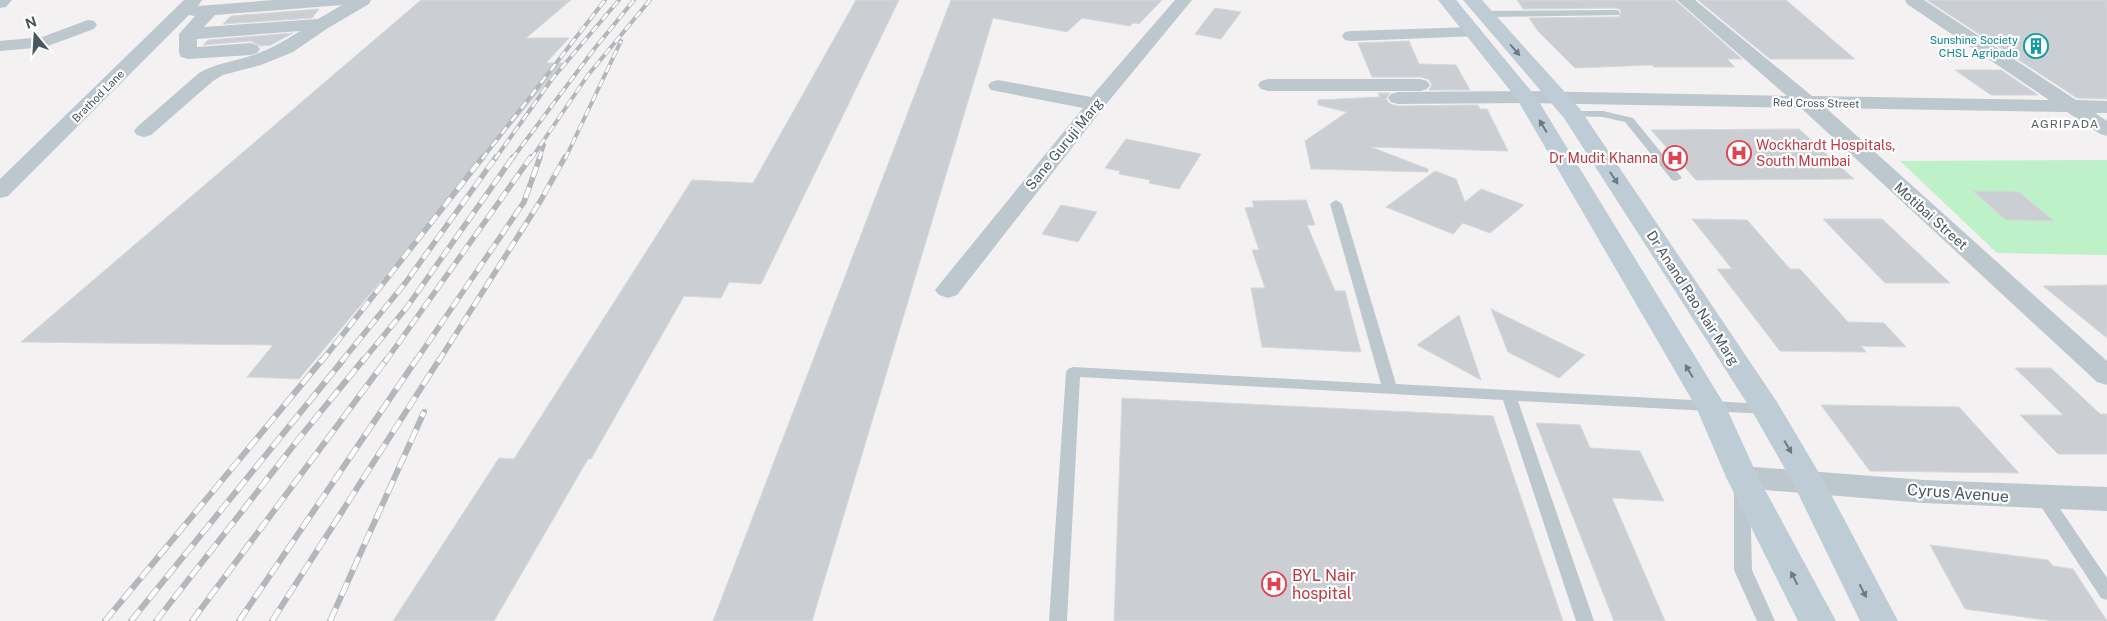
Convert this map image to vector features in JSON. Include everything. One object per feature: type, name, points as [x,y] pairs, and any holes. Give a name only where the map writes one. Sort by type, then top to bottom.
[{"type":"main road","name":"Dr Anand Rao Nair Marg","points":[[1447,0],[1476,16],[1565,106],[1766,409],[1809,483],[1879,621]]},
{"type":"main road","name":"Dr Anand Rao Nair Marg","points":[[1476,16],[1710,407],[1742,477],[1817,621]]},
{"type":"street","points":[[0,3],[4,0]]},
{"type":"street","points":[[188,6],[211,9],[344,0]]},
{"type":"street","points":[[355,0],[362,0]]},
{"type":"street","points":[[144,131],[206,77],[216,71],[276,53],[317,24],[362,0]]},
{"type":"street","name":"Sane Guruji Marg","points":[[948,290],[1096,104],[1184,0]]},
{"type":"street","name":"Motibai Street","points":[[1685,0],[1808,103],[2107,376]]},
{"type":"street","points":[[1913,0],[2107,130]]},
{"type":"street","name":"Brathod Lane","points":[[0,191],[188,6]]},
{"type":"street","points":[[211,9],[188,34],[188,53],[232,51],[286,45],[317,24]]},
{"type":"street","points":[[1351,36],[1476,16]]},
{"type":"street","points":[[0,46],[45,42],[88,25]]},
{"type":"street","points":[[1268,85],[1521,91]]},
{"type":"street","points":[[998,86],[1096,104]]},
{"type":"street","points":[[1398,98],[1521,91]]},
{"type":"street","name":"Red Cross Street","points":[[1521,91],[1565,106],[1808,103],[2107,107]]},
{"type":"street","name":"Cyrus Avenue","points":[[1742,477],[2044,498],[2107,499]]},
{"type":"lane","points":[[1476,16],[1616,13]]},
{"type":"lane","points":[[1565,106],[1629,120],[1676,178]]},
{"type":"lane","points":[[1336,204],[1390,390]]},
{"type":"lane","points":[[1058,621],[1073,372],[1766,409]]},
{"type":"lane","points":[[1509,396],[1585,621]]},
{"type":"lane","points":[[1742,477],[1743,570],[1766,621]]},
{"type":"lane","points":[[2044,498],[2107,593]]},
{"type":"green space","points":[[2107,160],[2107,255],[1997,253],[1900,161]]},
{"type":"building","points":[[421,0],[571,0],[526,38],[569,38],[546,63],[563,63],[299,379],[247,377],[273,345],[21,342]]},
{"type":"building","points":[[856,0],[899,0],[761,284],[729,282],[721,298],[684,296],[591,459],[588,459],[494,621],[393,621],[499,458],[514,459],[692,180],[753,183]]},
{"type":"building","points":[[951,0],[1162,0],[1139,24],[1133,23],[1130,26],[1082,18],[1067,32],[993,18],[812,621],[713,621]]},
{"type":"building","points":[[1517,0],[1675,0],[1742,59],[1727,59],[1735,67],[1654,67],[1652,65],[1575,68],[1538,31],[1529,18],[1619,17],[1621,10],[1616,8],[1523,9]]},
{"type":"building","points":[[1698,0],[1786,0],[1855,59],[1770,59]]},
{"type":"building","points":[[1927,0],[2107,0],[2107,99],[2077,98]]},
{"type":"building","points":[[1215,8],[1241,12],[1221,39],[1195,34]]},
{"type":"building","points":[[319,9],[312,18],[223,24],[231,16]]},
{"type":"building","points":[[293,33],[271,45],[260,46],[251,41],[203,45],[208,40]]},
{"type":"building","points":[[1409,41],[1419,64],[1456,65],[1470,90],[1429,90],[1432,84],[1428,79],[1420,77],[1372,77],[1358,43]]},
{"type":"building","points":[[1955,70],[2001,70],[2038,95],[1991,95]]},
{"type":"building","points":[[1378,93],[1390,93],[1386,99],[1390,104],[1398,106],[1478,105],[1480,109],[1487,109],[1508,151],[1371,147],[1428,169],[1428,172],[1311,169],[1305,141],[1347,112],[1318,105],[1318,100],[1380,97]]},
{"type":"building","points":[[1799,129],[1854,179],[1696,180],[1651,130]]},
{"type":"building","points":[[1126,139],[1201,154],[1179,189],[1149,183],[1150,180],[1119,174],[1120,171],[1105,168]]},
{"type":"building","points":[[1435,171],[1456,179],[1465,202],[1481,189],[1524,205],[1490,233],[1463,223],[1453,234],[1386,207]]},
{"type":"building","points":[[1973,191],[2019,192],[2054,221],[2006,220]]},
{"type":"building","points":[[1306,200],[1315,225],[1307,225],[1335,291],[1345,291],[1361,352],[1262,347],[1251,288],[1265,288],[1252,250],[1259,250],[1245,208],[1254,207],[1252,201]]},
{"type":"building","points":[[1061,205],[1097,212],[1078,242],[1042,234]]},
{"type":"building","points":[[1692,219],[1747,220],[1790,269],[1800,269],[1848,322],[1884,323],[1906,347],[1861,346],[1866,352],[1780,351],[1717,269],[1732,269]]},
{"type":"building","points":[[1823,219],[1882,219],[1950,283],[1885,283]]},
{"type":"building","points":[[2107,285],[2107,338],[2043,286]]},
{"type":"building","points":[[1491,309],[1585,355],[1559,378],[1508,352]]},
{"type":"building","points":[[1459,315],[1481,380],[1417,345]]},
{"type":"building","points":[[2015,368],[2051,368],[2100,414],[2107,414],[2107,454],[2058,454],[2020,415],[2063,415]]},
{"type":"building","points":[[1122,398],[1493,416],[1563,621],[1114,621]]},
{"type":"building","points":[[1821,405],[1959,407],[2019,473],[1870,471]]},
{"type":"building","points":[[1536,423],[1580,425],[1590,448],[1640,451],[1664,501],[1612,498],[1665,621],[1614,621]]},
{"type":"building","points":[[1930,545],[2048,560],[2053,566],[2073,569],[2107,621],[2053,621],[1965,609]]},
{"type":"railway","points":[[482,159],[605,0]]},
{"type":"railway","points":[[495,159],[552,79],[619,0]]},
{"type":"railway","points":[[512,159],[595,48],[634,0]]},
{"type":"railway","points":[[531,159],[588,75],[650,0]]},
{"type":"railway","points":[[565,159],[621,41]]},
{"type":"railway","points":[[539,159],[544,145]]},
{"type":"railway","points":[[321,362],[483,157]]},
{"type":"railway","points":[[341,362],[406,282],[496,157]]},
{"type":"railway","points":[[362,362],[407,307],[513,157]]},
{"type":"railway","points":[[385,362],[531,157]]},
{"type":"railway","points":[[415,362],[524,202],[540,157]]},
{"type":"railway","points":[[438,362],[541,200],[565,157]]},
{"type":"railway","points":[[105,621],[322,360]]},
{"type":"railway","points":[[131,621],[343,360]]},
{"type":"railway","points":[[156,621],[363,360]]},
{"type":"railway","points":[[192,621],[386,360]]},
{"type":"railway","points":[[239,621],[416,360]]},
{"type":"railway","points":[[272,621],[439,360]]},
{"type":"railway","points":[[330,621],[424,412]]},
{"type":"place","name":"Sunshine Society CHSL Agripada","points":[[2036,46]]},
{"type":"place","name":"Wockhardt Hospitals, South Mumbai","points":[[1739,153]]},
{"type":"place","name":"Dr Mudit Khanna","points":[[1675,158]]},
{"type":"place","name":"BYL Nair hospital","points":[[1274,584]]},
{"type":"district","name":"AGRIPADA","points":[[2065,124]]}]
